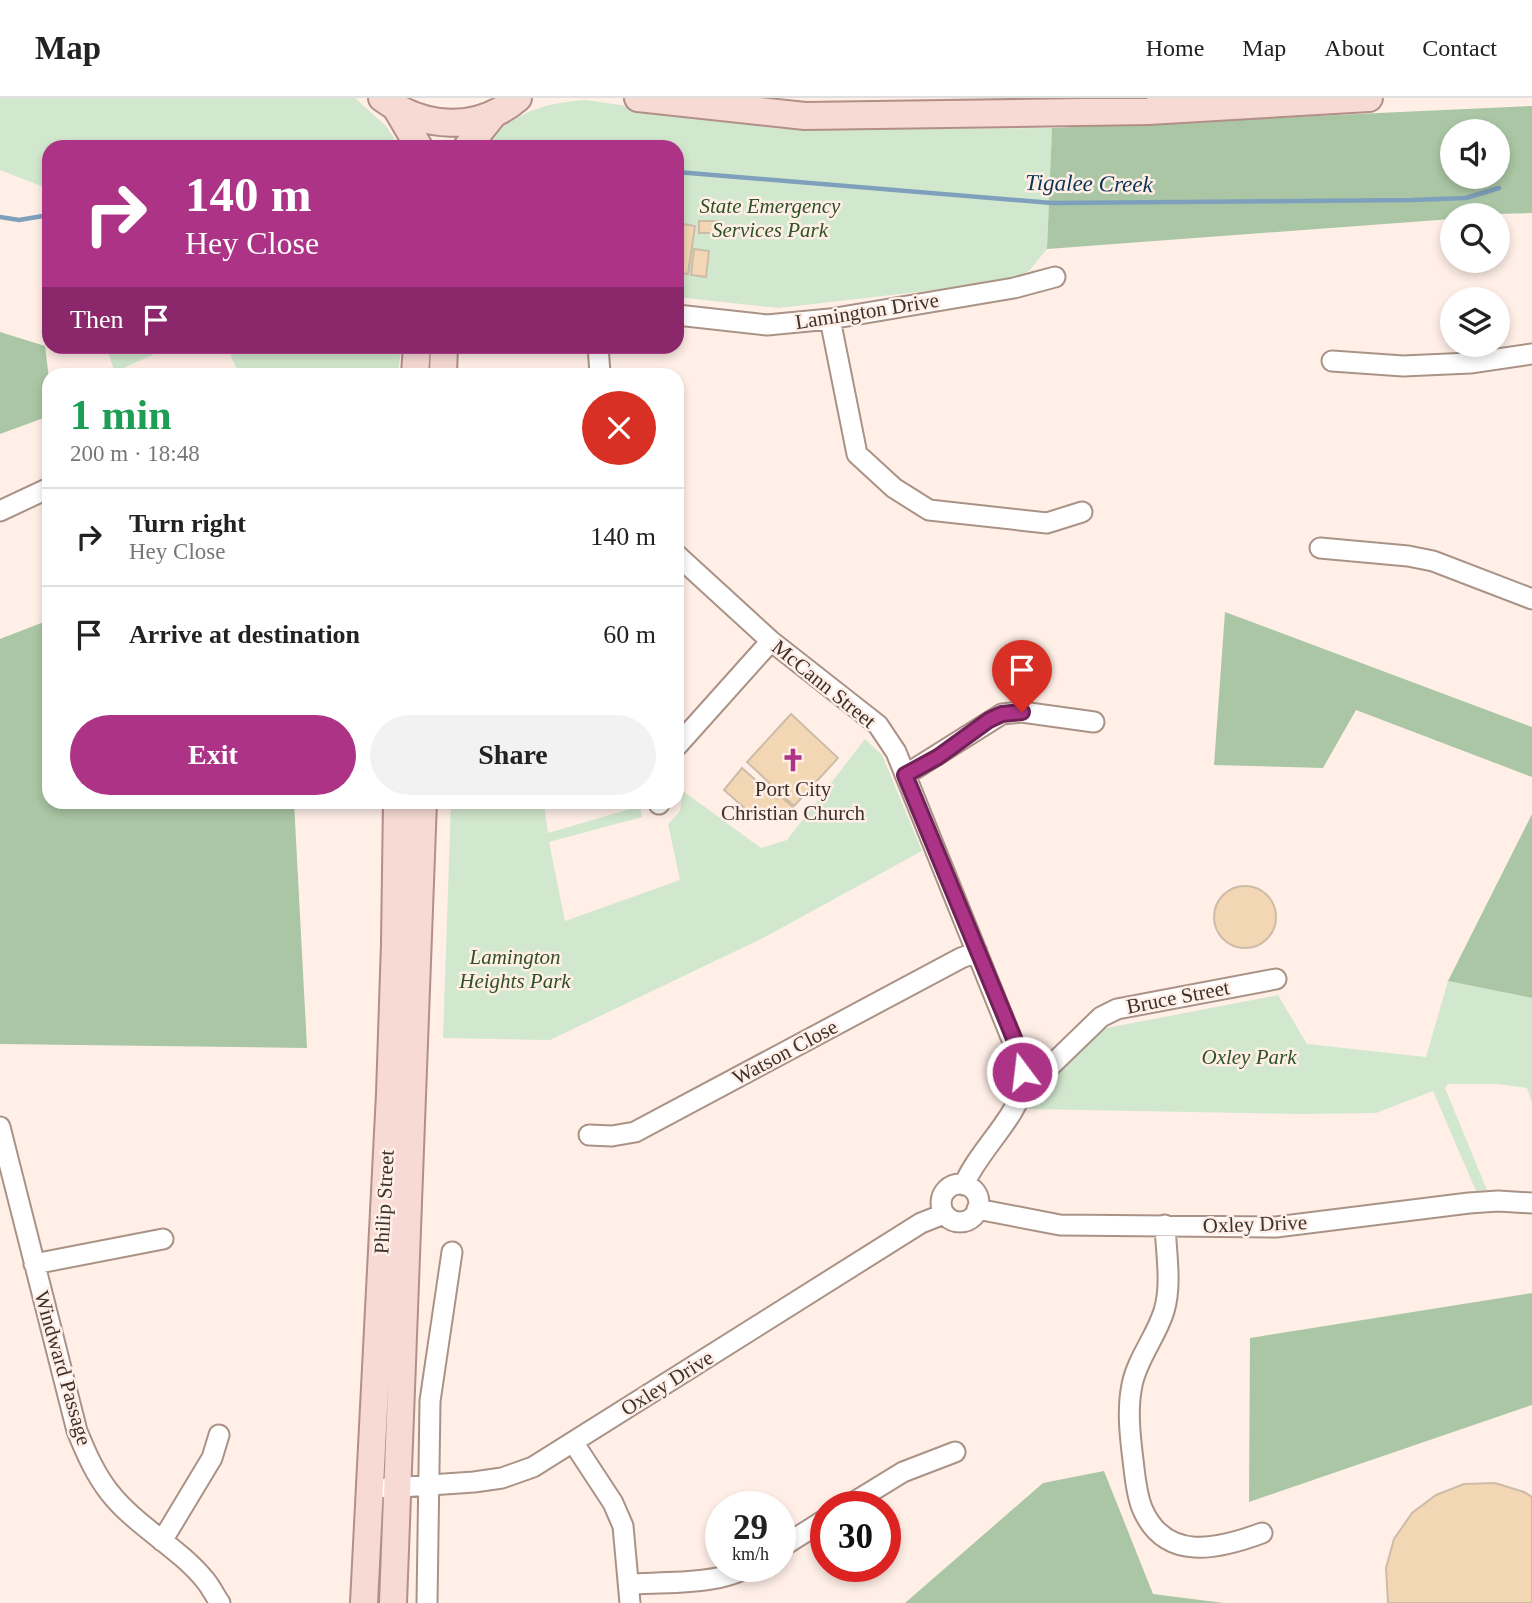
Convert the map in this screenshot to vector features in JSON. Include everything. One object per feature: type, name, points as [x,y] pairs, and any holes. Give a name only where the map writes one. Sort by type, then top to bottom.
[{"type":"main road","points":[[389,103],[412,116],[445,124],[470,122],[494,114],[518,98]]},
{"type":"main road","points":[[638,98],[805,117],[1148,111],[1369,98]]},
{"type":"main road","points":[[1041,98],[1148,111]]},
{"type":"main road","points":[[389,103],[412,131],[416,140]]},
{"type":"main road","points":[[473,140],[494,114]]},
{"type":"main road","name":"Philip Street","points":[[364,1603],[390,1094],[397,809]]},
{"type":"main road","name":"Philip Street","points":[[393,1603],[424,809]]},
{"type":"street","name":"Lamington Drive","points":[[684,316],[767,325],[830,319],[1014,288],[1055,276]]},
{"type":"street","points":[[830,319],[857,454],[894,488],[929,510],[1047,523],[1082,512]]},
{"type":"street","points":[[1332,361],[1403,366],[1470,363],[1532,354]]},
{"type":"street","points":[[0,511],[42,491]]},
{"type":"street","points":[[1320,548],[1408,556],[1433,561],[1532,599]]},
{"type":"street","name":"McCann Street","points":[[684,561],[771,641],[878,725],[896,752],[1015,1041],[1023,1084]]},
{"type":"street","points":[[684,738],[771,641]]},
{"type":"street","points":[[905,775],[1002,714],[1022,712],[1094,722]]},
{"type":"street","name":"Watson Close","points":[[589,1135],[612,1136],[635,1132],[961,958],[977,952]]},
{"type":"street","name":"Bruce Street","points":[[1023,1084],[1036,1080],[1101,1017],[1116,1009],[1276,979]]},
{"type":"street","points":[[964,1185],[970,1170],[1017,1102],[1023,1084]]},
{"type":"street","name":"Windward Passage","points":[[0,1127],[77,1432],[93,1468],[110,1494],[205,1580],[220,1603]]},
{"type":"street","points":[[964,1185],[976,1194],[977,1209],[969,1220],[962,1222],[949,1219],[944,1214],[941,1202],[946,1190],[951,1186],[964,1185]]},
{"type":"street","name":"Oxley Drive","points":[[977,1209],[1060,1225],[1276,1227],[1469,1203],[1532,1203]]},
{"type":"street","name":"Oxley Drive","points":[[368,1488],[428,1487],[502,1478],[533,1467],[921,1223],[944,1214]]},
{"type":"street","points":[[1165,1225],[1167,1289],[1164,1311],[1131,1386],[1130,1433],[1142,1508],[1163,1535],[1179,1545],[1195,1549],[1231,1545],[1262,1533]]},
{"type":"street","points":[[34,1264],[163,1239]]},
{"type":"street","points":[[427,1603],[430,1401],[452,1252]]},
{"type":"street","points":[[162,1541],[212,1458],[219,1435]]},
{"type":"street","points":[[573,1442],[613,1503],[622,1526],[630,1594],[705,1581]]},
{"type":"street","points":[[872,1491],[903,1472],[954,1451]]},
{"type":"green space","points":[[0,98],[355,98],[386,126],[395,140],[42,140],[42,186],[0,170]]},
{"type":"green space","name":"State Emergency Services Park","points":[[586,100],[782,129],[1052,128],[1047,249],[1029,271],[1013,279],[995,283],[779,308],[684,298],[684,140],[487,140],[527,113]]},
{"type":"green space","points":[[1532,106],[1532,213],[1510,214],[1510,203],[1440,203],[1440,220],[1047,249],[1052,128]]},
{"type":"green space","points":[[0,332],[42,345],[42,354],[46,354],[48,368],[42,368],[42,419],[0,434]]},
{"type":"green space","points":[[109,354],[155,354],[124,368],[114,368]]},
{"type":"green space","points":[[230,354],[400,354],[399,368],[236,368]]},
{"type":"green space","points":[[1225,612],[1532,727],[1532,777],[1356,710],[1323,768],[1214,765]]},
{"type":"green space","points":[[42,623],[42,809],[294,809],[307,1048],[0,1044],[0,639]]},
{"type":"green space","name":"Lamington Heights Park","points":[[865,739],[882,755],[922,851],[765,937],[550,1040],[443,1038],[451,809],[545,809],[548,833],[630,809],[641,809],[642,817],[549,842],[565,921],[680,880],[668,824],[680,809],[684,809],[684,792],[761,848],[787,840]]},
{"type":"green space","points":[[1532,814],[1532,998],[1448,981]]},
{"type":"green space","name":"Oxley Park","points":[[1448,981],[1532,998],[1532,1103],[1527,1088],[1497,1084],[1448,1084],[1445,1088],[1487,1190],[1476,1191],[1433,1091],[1376,1113],[1027,1109],[1036,1085],[1086,1032],[1278,995],[1307,1044],[1426,1057]]},
{"type":"green space","points":[[1532,1293],[1532,1405],[1249,1502],[1250,1338]]},
{"type":"green space","points":[[1104,1471],[1153,1594],[1224,1603],[905,1603],[1043,1483]]},
{"type":"building","points":[[699,221],[718,221],[718,233],[699,233]]},
{"type":"building","points":[[684,224],[695,226],[688,274],[684,273]]},
{"type":"building","points":[[694,249],[709,251],[706,277],[691,275]]},
{"type":"building","name":"Port City Christian Church","points":[[791,714],[838,758],[794,806],[747,762]]},
{"type":"building","name":"Port City Christian Church","points":[[742,768],[777,799],[780,796],[793,807],[782,820],[770,810],[759,821],[724,790]]},
{"type":"building","points":[[1239,886],[1251,886],[1267,895],[1274,905],[1274,929],[1267,939],[1251,948],[1239,948],[1228,943],[1219,934],[1214,923],[1214,911],[1219,900],[1228,891]]},
{"type":"building","points":[[1495,1483],[1532,1497],[1532,1603],[1388,1603],[1386,1568],[1394,1539],[1412,1513],[1436,1495],[1464,1484]]},
{"type":"waterway","name":"Tigalee Creek","points":[[684,173],[1052,203],[1412,200],[1466,198],[1496,189]]},
{"type":"waterway","name":"Tigalee Creek","points":[[0,217],[19,220],[42,216]]},
{"type":"place","name":"Port City Christian Church","points":[[793,760]]},
{"type":"route","points":[[1022,712],[1002,714],[989,720],[938,757],[905,775],[1015,1041],[1022,1072]]}]
